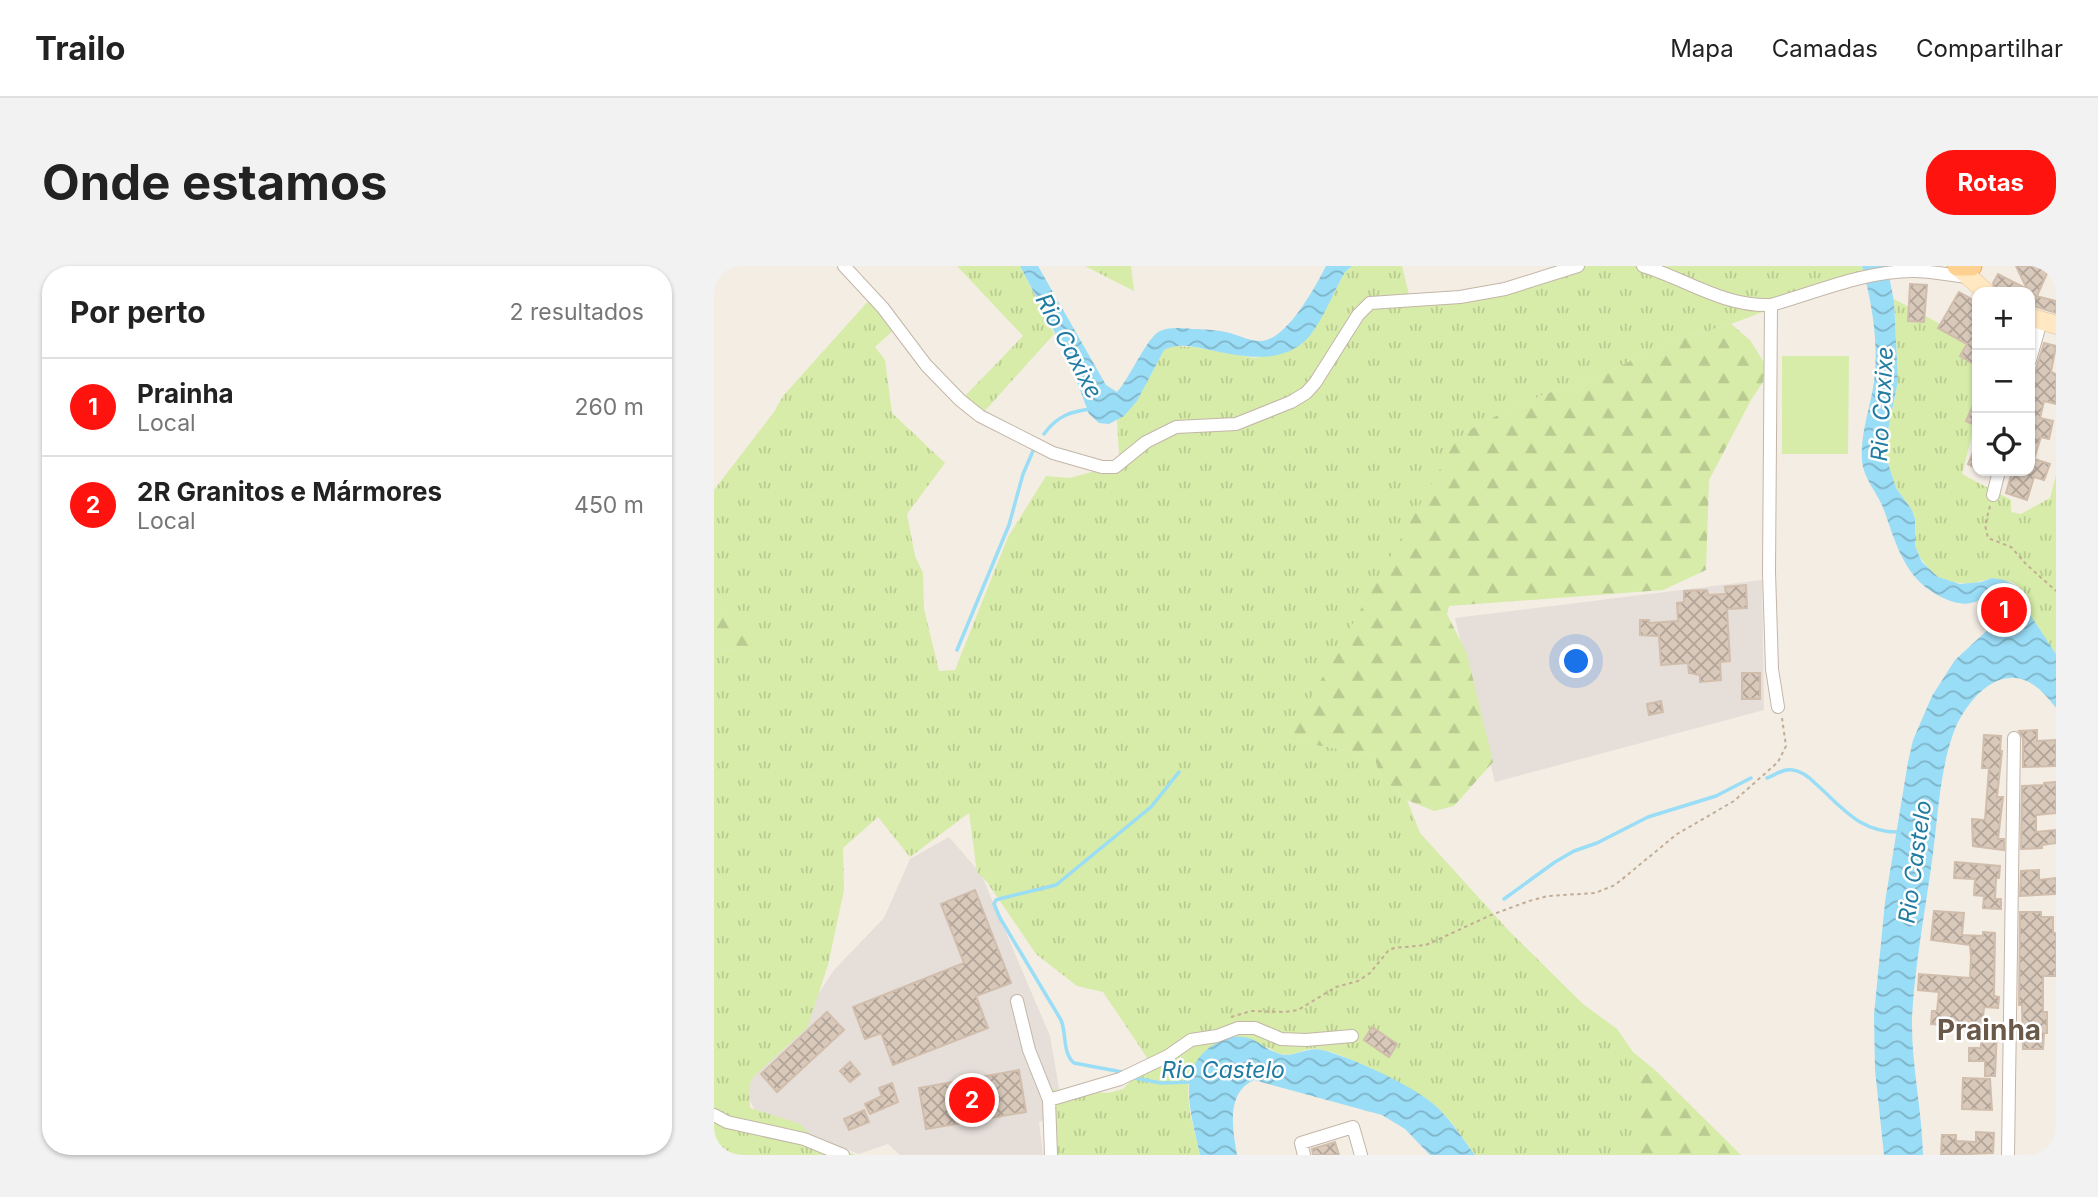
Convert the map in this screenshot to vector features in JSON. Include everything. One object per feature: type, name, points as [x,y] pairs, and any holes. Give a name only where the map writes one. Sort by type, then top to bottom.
[{"type":"main road","points":[[1964,269],[1981,287]]},
{"type":"street","points":[[844,266],[883,308],[926,365],[960,400],[980,416],[1001,429],[1053,453],[1102,467],[1115,467],[1146,442],[1176,427],[1236,424],[1291,402],[1306,393],[1358,315],[1370,303],[1460,297],[1505,289],[1578,266]]},
{"type":"street","points":[[1643,266],[1664,272],[1710,295],[1757,306],[1771,305],[1859,279],[1912,271],[1964,269]]},
{"type":"street","points":[[1771,305],[1769,572],[1772,669],[1778,707]]},
{"type":"street","points":[[2033,350],[2042,321]]},
{"type":"street","points":[[1993,495],[1998,476]]},
{"type":"street","points":[[2008,1155],[2014,738]]},
{"type":"street","points":[[1017,1001],[1029,1049],[1049,1100],[1051,1155]]},
{"type":"street","points":[[1049,1100],[1120,1080],[1168,1056],[1191,1040],[1217,1036],[1238,1028],[1255,1028],[1281,1039],[1352,1036]]},
{"type":"street","points":[[714,1115],[727,1122],[804,1139],[843,1155]]},
{"type":"street","points":[[1303,1149],[1353,1127],[1361,1155]]},
{"type":"path","points":[[1993,495],[1985,525],[1988,538],[2011,547],[2056,591]]},
{"type":"path","points":[[1230,1018],[1251,1011],[1298,1010],[1336,987],[1358,981],[1370,973],[1388,951],[1394,948],[1426,945],[1490,915],[1528,901],[1548,896],[1595,893],[1615,885],[1677,834],[1734,801],[1778,762],[1784,751],[1786,736],[1778,707]]},
{"type":"shaded area","points":[[1762,580],[1764,710],[1495,782],[1455,618]]},
{"type":"shaded area","points":[[949,837],[981,874],[1050,1036],[1063,1111],[1039,1122],[1043,1155],[900,1155],[888,1144],[859,1154],[758,1117],[744,1088],[796,1028],[834,970],[884,918],[910,859]]},
{"type":"green space","points":[[957,266],[1020,266],[1054,334],[983,413],[963,398],[1023,336]]},
{"type":"green space","points":[[1085,266],[1131,266],[1134,291]]},
{"type":"green space","points":[[1352,266],[1402,266],[1411,303],[1441,304],[1501,291],[1560,266],[1862,266],[1864,274],[1731,324],[1673,340],[1592,380],[1545,394],[1465,432],[1454,445],[1288,740],[1374,755],[1380,777],[1407,800],[1420,833],[1510,932],[1583,1004],[1617,1029],[1633,1052],[1655,1070],[1639,1078],[1639,1155],[1475,1155],[1440,1110],[1395,1081],[1360,1064],[1318,1049],[1286,1055],[1267,1047],[1192,1068],[1189,1101],[1200,1155],[1054,1155],[1050,1089],[1108,1093],[1123,1089],[1150,1062],[1103,992],[1077,986],[1036,954],[987,882],[977,872],[969,813],[910,857],[878,817],[843,848],[844,890],[828,965],[807,1028],[754,1076],[749,1085],[750,1108],[800,1124],[817,1142],[856,1155],[714,1155],[714,648],[737,650],[727,613],[714,610],[714,490],[774,412],[783,396],[871,298],[896,328],[875,347],[885,360],[892,413],[945,463],[907,514],[915,556],[923,573],[924,609],[939,671],[955,670],[1008,537],[1046,476],[1070,478],[1095,471],[1120,471],[1117,420],[1137,401],[1164,350],[1172,346],[1193,347],[1255,358],[1301,345],[1317,324],[1345,272]]},
{"type":"green space","points":[[1894,299],[1972,341],[1972,435],[1962,474],[2011,500],[2011,512],[2021,514],[2050,498],[2056,475],[2056,654],[2027,610],[2018,586],[1992,578],[1970,584],[1953,582],[1938,577],[1920,557],[1915,546],[1915,519],[1912,510],[1896,488],[1884,450],[1898,381]]},
{"type":"green space","points":[[1731,324],[1750,340],[1765,364],[1763,382],[1709,480],[1706,570],[1663,590],[1449,606],[1447,614],[1467,654],[1493,762],[1454,806],[1434,811],[1407,800],[1380,777],[1374,755],[1287,740],[1454,444],[1465,432],[1545,394],[1592,380],[1673,340]]},
{"type":"green space","points":[[1782,356],[1849,356],[1848,454],[1782,454]]},
{"type":"green space","points":[[714,610],[727,613],[752,627],[758,643],[737,650],[714,648]]},
{"type":"green space","points":[[1655,1070],[1741,1155],[1639,1155],[1639,1078]]},
{"type":"sand","points":[[1996,594],[2011,601],[2015,617],[2011,626],[1993,624],[1995,613],[1986,596]]},
{"type":"water","name":"Rio Caxixe","points":[[1020,266],[1038,266],[1106,385],[1117,392],[1150,341],[1160,331],[1176,328],[1207,329],[1257,341],[1271,339],[1290,323],[1326,266],[1352,266],[1345,272],[1313,331],[1300,345],[1278,355],[1266,357],[1241,356],[1189,346],[1164,350],[1137,401],[1124,416],[1109,424],[1099,423],[1089,414],[1069,360]]},
{"type":"water","name":"Rio Castelo","points":[[1862,266],[1887,266],[1894,301],[1898,381],[1884,450],[1896,488],[1912,510],[1915,519],[1915,546],[1922,562],[1938,577],[1960,584],[1992,578],[2017,586],[2027,610],[2056,654],[2056,708],[2029,682],[2012,678],[2000,680],[1989,685],[1970,703],[1956,726],[1948,751],[1913,996],[1913,1052],[1923,1155],[1884,1155],[1875,1070],[1874,1015],[1885,902],[1908,762],[1913,740],[1932,696],[1955,660],[1993,625],[1996,623],[2011,626],[2015,617],[2011,601],[2000,596],[1961,603],[1950,601],[1921,584],[1906,565],[1881,504],[1865,474],[1862,441],[1874,382],[1876,352],[1872,309]]},
{"type":"water","name":"Rio Castelo","points":[[1230,1037],[1247,1038],[1285,1055],[1322,1050],[1383,1074],[1415,1091],[1438,1108],[1475,1155],[1430,1155],[1405,1129],[1382,1115],[1254,1080],[1245,1086],[1235,1103],[1233,1124],[1237,1155],[1200,1155],[1190,1103],[1192,1071],[1199,1058],[1211,1046]]},
{"type":"building","points":[[2016,266],[2046,266],[2048,271],[2037,296],[2035,287],[2026,287]]},
{"type":"building","points":[[1998,274],[2023,287],[1995,287],[1993,283]]},
{"type":"building","points":[[1910,284],[1927,285],[1924,322],[1908,321]]},
{"type":"building","points":[[1959,292],[1972,299],[1972,363],[1960,356],[1967,344],[1938,328]]},
{"type":"building","points":[[2036,296],[2056,301],[2056,313],[2035,306]]},
{"type":"building","points":[[2044,343],[2056,346],[2051,372],[2056,374],[2056,404],[2044,401],[2040,418],[2053,421],[2049,439],[2041,437],[2035,456],[2035,413],[2035,372]]},
{"type":"building","points":[[1972,408],[1972,424],[1966,421]]},
{"type":"building","points":[[2035,459],[2050,464],[2044,480],[2034,477],[2027,500],[2006,493],[2011,476],[2035,476]]},
{"type":"building","points":[[1746,585],[1747,608],[1727,609],[1730,661],[1720,662],[1721,680],[1700,682],[1700,675],[1689,673],[1688,663],[1661,665],[1659,636],[1640,635],[1640,620],[1649,620],[1649,623],[1678,621],[1677,603],[1684,602],[1684,591],[1707,590],[1708,595],[1726,594],[1725,587]]},
{"type":"building","points":[[1742,673],[1760,673],[1760,699],[1742,699]]},
{"type":"building","points":[[1661,701],[1663,712],[1649,715],[1647,704]]},
{"type":"building","points":[[2037,730],[2037,741],[2056,740],[2056,766],[2023,767],[2023,738],[2019,731]]},
{"type":"building","points":[[1984,735],[2001,736],[1997,797],[2003,797],[1998,839],[2004,839],[2004,850],[1973,846],[1972,819],[1985,820],[1989,768],[1982,768]]},
{"type":"building","points":[[2056,782],[2056,813],[2036,815],[2036,832],[2056,830],[2056,843],[2042,845],[2042,848],[2021,849],[2022,786]]},
{"type":"building","points":[[1955,862],[2000,866],[1999,878],[1996,878],[1995,899],[2001,899],[2001,909],[1983,908],[1984,896],[1974,895],[1975,879],[1954,878]]},
{"type":"building","points":[[2039,870],[2039,880],[2056,878],[2056,894],[2020,896],[2021,871]]},
{"type":"building","points":[[975,890],[1011,983],[976,996],[988,1028],[893,1065],[881,1033],[865,1039],[853,1007],[964,963],[941,904]]},
{"type":"building","points":[[1934,911],[1964,913],[1962,935],[1983,936],[1983,932],[1995,933],[1994,996],[1999,997],[1998,1008],[1984,1007],[1982,1028],[1931,1024],[1932,1011],[1937,1011],[1939,992],[1918,990],[1919,974],[1970,978],[1971,957],[1970,945],[1931,940]]},
{"type":"building","points":[[2020,912],[2041,912],[2041,917],[2053,917],[2053,933],[2056,933],[2056,976],[2043,976],[2043,1012],[2047,1012],[2047,1033],[2044,1033],[2043,1049],[2023,1049],[2022,1005],[2019,1005]]},
{"type":"building","points":[[827,1012],[844,1030],[777,1092],[761,1074]]},
{"type":"building","points":[[1372,1027],[1397,1044],[1389,1057],[1364,1040]]},
{"type":"building","points":[[1981,1030],[1997,1030],[1995,1076],[1985,1076],[1985,1061],[1969,1061],[1969,1048],[1981,1048]]},
{"type":"building","points":[[850,1062],[860,1074],[850,1082],[840,1071]]},
{"type":"building","points":[[1019,1070],[1026,1112],[926,1129],[919,1088]]},
{"type":"building","points":[[1963,1078],[1990,1079],[1992,1110],[1962,1109]]},
{"type":"building","points":[[892,1083],[898,1102],[870,1114],[865,1104],[882,1096],[879,1088]]},
{"type":"building","points":[[864,1110],[869,1122],[849,1130],[844,1119]]},
{"type":"building","points":[[1976,1132],[1994,1133],[1993,1153],[1941,1155],[1942,1135],[1956,1135],[1956,1141],[1976,1142]]},
{"type":"building","points":[[1335,1142],[1339,1155],[1313,1155],[1312,1149]]},
{"type":"waterway","name":"Rio Caxixe","points":[[1044,434],[1065,415],[1092,409]]},
{"type":"waterway","points":[[957,650],[1009,525],[1023,474],[1033,451]]},
{"type":"waterway","points":[[1767,778],[1786,770],[1799,772],[1811,779],[1863,824],[1900,832]]},
{"type":"waterway","points":[[1122,1072],[1074,1063],[1070,1059],[1061,1020],[994,904],[996,900],[1056,885],[1151,807],[1179,772]]},
{"type":"waterway","points":[[1504,899],[1574,851],[1597,843],[1648,817],[1716,796],[1751,778]]},
{"type":"waterway","points":[[1134,1078],[1161,1083],[1190,1082]]},
{"type":"place","name":"Prainha","points":[[2004,610]]},
{"type":"place","name":"2R Granitos e Mármores","points":[[972,1100]]},
{"type":"district","name":"Prainha","points":[[1989,1030]]}]
